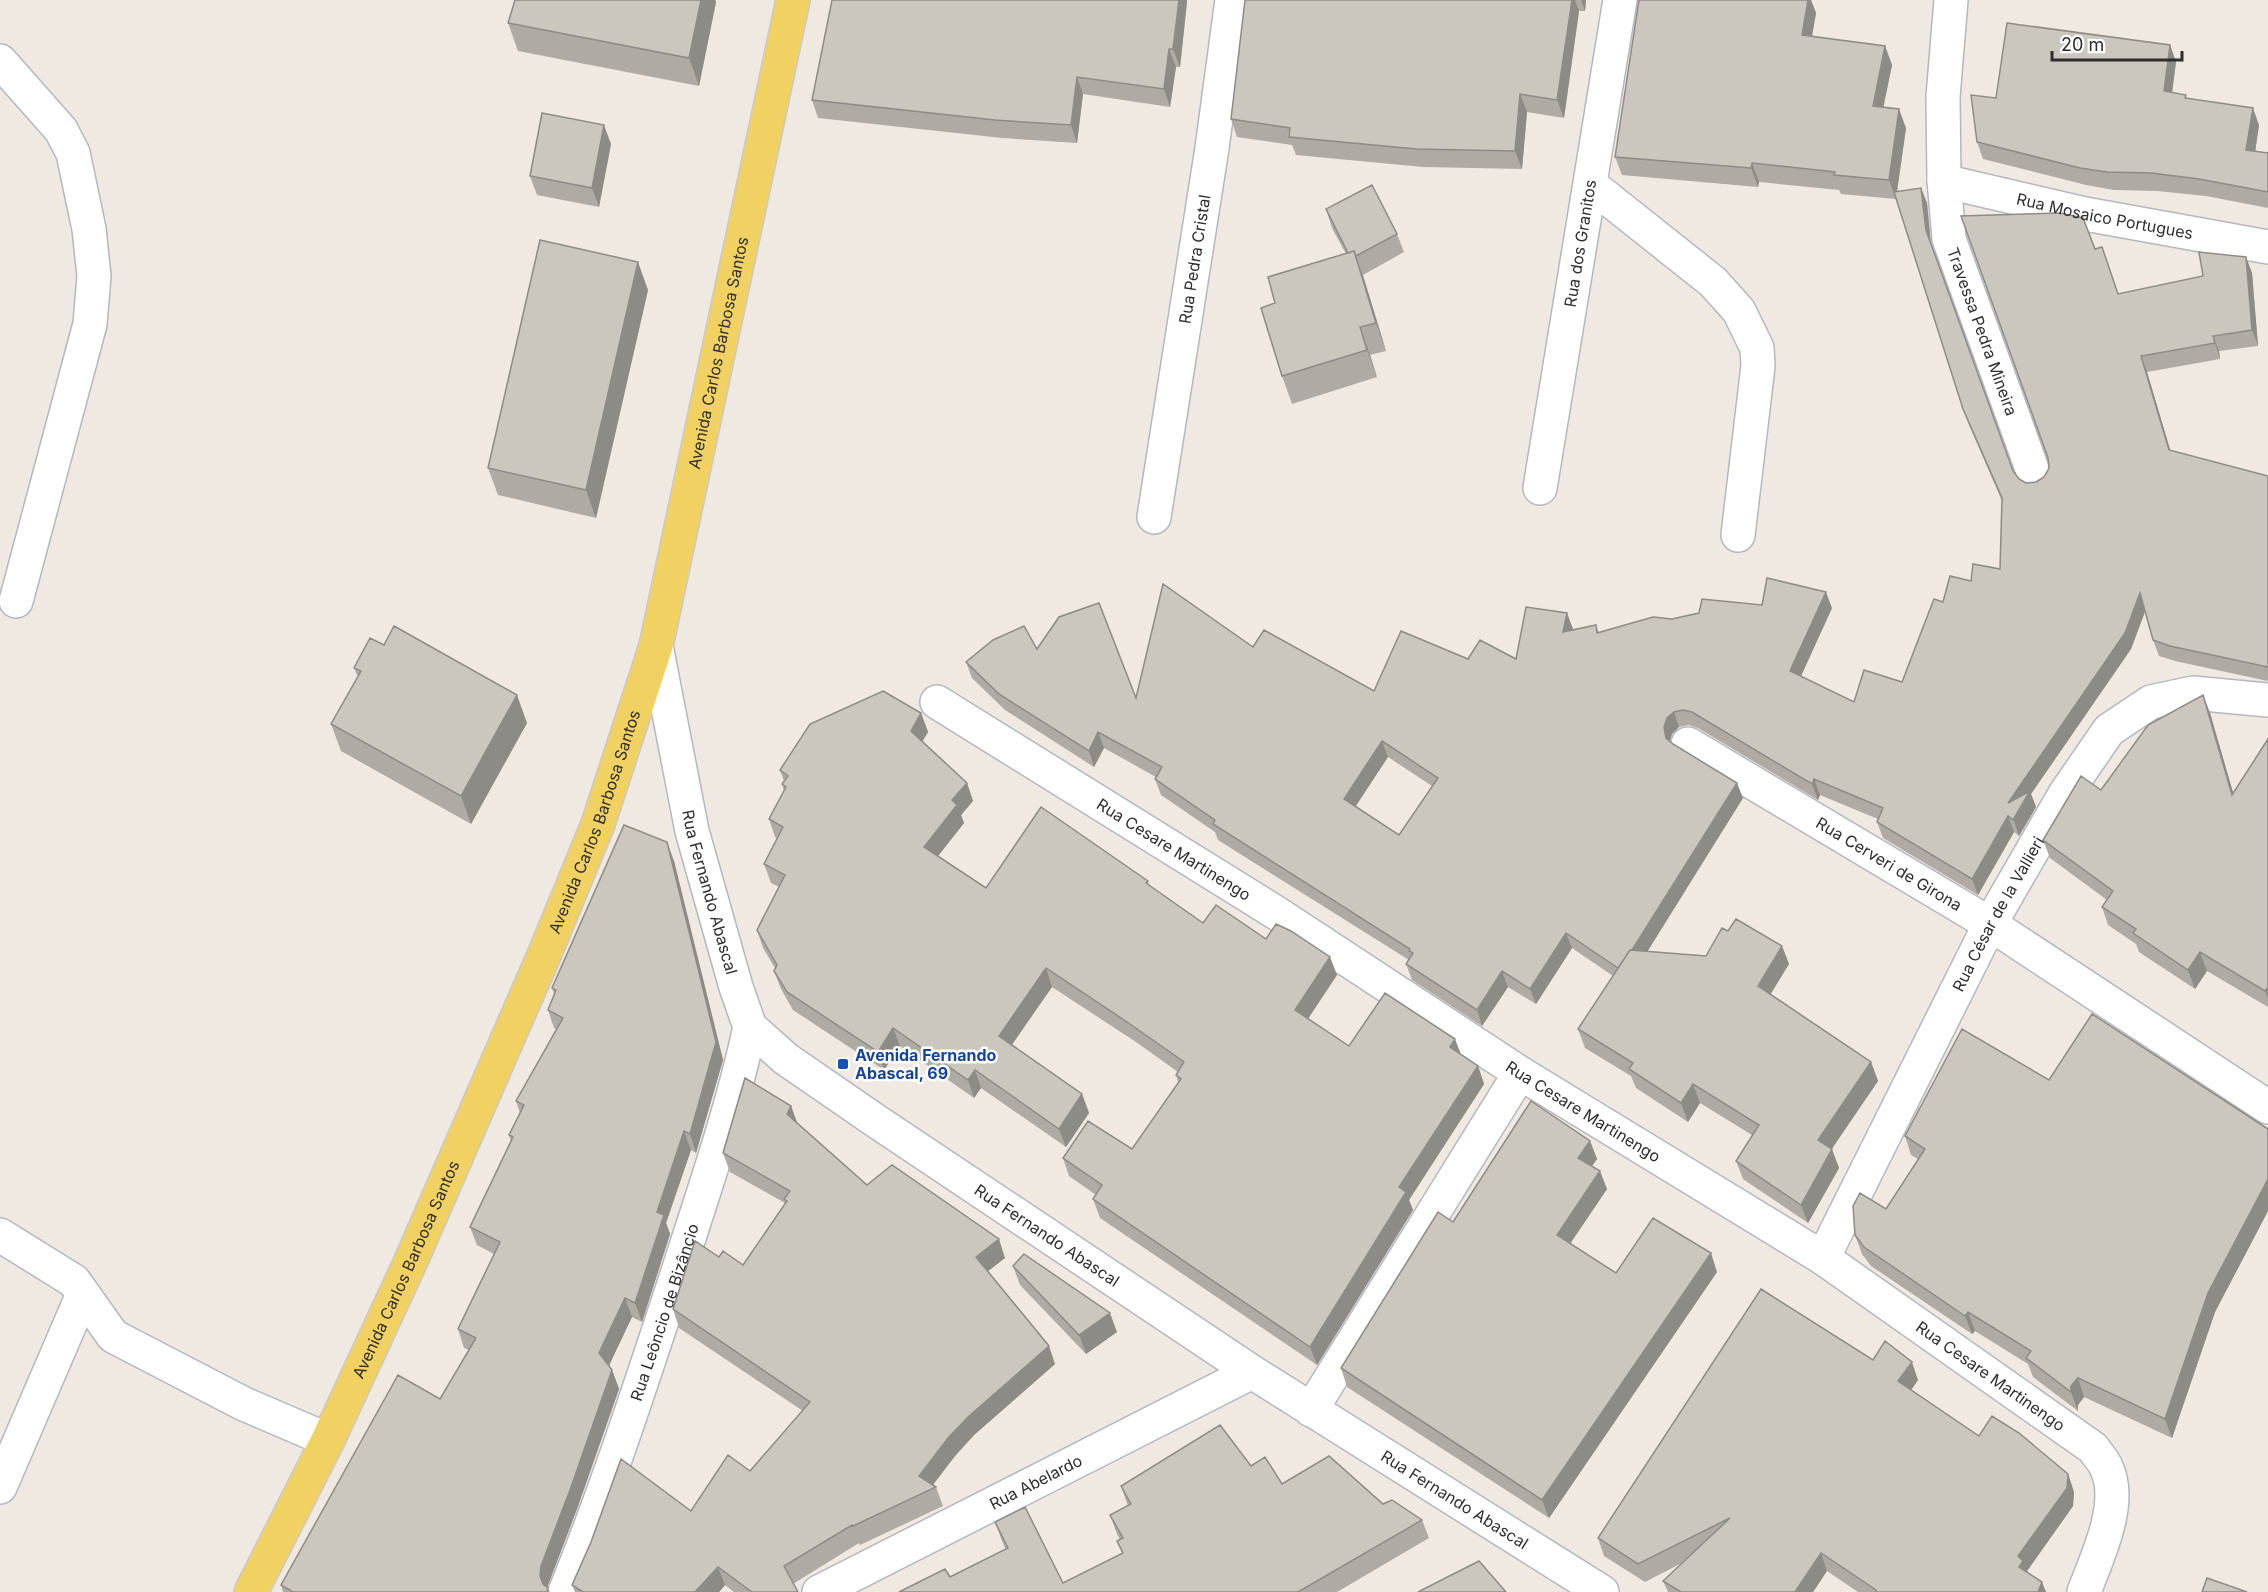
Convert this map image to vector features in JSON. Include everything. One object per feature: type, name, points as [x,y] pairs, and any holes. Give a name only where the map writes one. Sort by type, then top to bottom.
[{"type":"main road","name":"Avenida Carlos Barbosa Santos","points":[[251,1592],[328,1440],[410,1263],[545,953],[597,824],[656,646],[793,0]]},
{"type":"street","name":"Rua Pedra Cristal","points":[[1154,517],[1212,148],[1232,0]]},
{"type":"street","name":"Rua dos Granitos","points":[[1540,488],[1620,0]]},
{"type":"street","name":"Travessa Pedra Mineira","points":[[1952,0],[1943,97],[1944,180],[1949,239],[2036,480]]},
{"type":"street","points":[[0,61],[61,130],[73,153],[89,229],[94,276],[90,324],[16,601]]},
{"type":"street","name":"Rua Mosaico Portugues","points":[[1944,180],[2085,214],[2268,246]]},
{"type":"street","points":[[1591,185],[1713,282],[1739,311],[1757,348],[1758,366],[1738,534]]},
{"type":"street","name":"Rua Fernando Abascal","points":[[656,646],[692,831],[736,987],[750,1027],[786,1059],[876,1121],[1252,1372],[1602,1592]]},
{"type":"street","name":"Rua César de la Vallieri","points":[[1823,1258],[1990,924],[2065,794],[2109,730],[2151,702],[2193,693],[2268,700]]},
{"type":"street","name":"Rua Cesare Martinengo","points":[[937,702],[1278,914],[1520,1073],[1823,1258],[2093,1448],[2107,1468],[2112,1494],[2108,1527],[2084,1592]]},
{"type":"street","points":[[633,717],[675,741]]},
{"type":"street","name":"Rua Cerveri de Girona","points":[[1688,744],[1990,924],[2268,1107]]},
{"type":"street","name":"Rua Leôncio de Bizâncio","points":[[565,1592],[597,1512],[711,1171],[740,1072],[750,1027]]},
{"type":"street","points":[[1311,1410],[1520,1073]]},
{"type":"street","points":[[0,1235],[74,1281],[113,1336],[244,1404],[328,1440]]},
{"type":"street","points":[[0,1487],[83,1294]]},
{"type":"street","name":"Rua Abelardo","points":[[819,1592],[1252,1372]]},
{"type":"building","points":[[515,0],[701,0],[689,58],[508,23]]},
{"type":"building","points":[[832,0],[1179,0],[1173,49],[1169,49],[1164,89],[1077,77],[1071,125],[995,120],[812,100]]},
{"type":"building","points":[[1245,0],[1572,0],[1557,100],[1520,94],[1515,151],[1416,149],[1289,137],[1290,128],[1231,119]]},
{"type":"building","points":[[1639,0],[1808,0],[1802,35],[1885,46],[1873,106],[1899,109],[1889,180],[1834,175],[1835,172],[1752,163],[1751,168],[1615,157]]},
{"type":"building","points":[[2007,23],[2170,45],[2164,91],[2186,95],[2185,98],[2253,108],[2246,150],[2268,153],[2268,192],[2199,179],[2080,168],[1977,142],[1971,95],[1996,98]]},
{"type":"building","points":[[542,113],[604,125],[592,188],[530,176]]},
{"type":"building","points":[[1372,185],[1397,234],[1356,256],[1354,251],[1348,253],[1326,209]]},
{"type":"building","points":[[1921,188],[1926,230],[2013,471],[2019,479],[2026,483],[2036,482],[2044,477],[2049,468],[2048,458],[1961,216],[2060,213],[2083,218],[2095,249],[2102,247],[2118,294],[2203,276],[2199,252],[2246,257],[2252,330],[2213,336],[2215,343],[2141,356],[2169,450],[2268,476],[2268,667],[2170,646],[2153,640],[2140,593],[2125,633],[2008,803],[2030,791],[2013,820],[2008,816],[1972,879],[1877,822],[1883,808],[1814,779],[1812,784],[1692,712],[1683,710],[1674,712],[1667,718],[1664,727],[1666,738],[1737,783],[1632,950],[1618,968],[1566,933],[1530,989],[1502,971],[1477,1010],[1406,964],[1413,953],[1409,951],[1410,949],[1213,824],[1215,820],[1155,779],[1162,767],[1098,732],[1089,751],[999,694],[966,662],[993,640],[1024,626],[1037,649],[1059,617],[1099,603],[1136,698],[1163,584],[1253,647],[1264,630],[1374,691],[1401,631],[1468,659],[1480,640],[1516,659],[1526,607],[1567,613],[1563,632],[1596,625],[1597,633],[1653,617],[1672,619],[1699,613],[1702,599],[1762,605],[1767,578],[1826,592],[1790,671],[1854,702],[1864,670],[1902,682],[1934,599],[1943,602],[1950,576],[1971,581],[1973,564],[2000,569],[2002,498],[1963,409],[1894,192]],"holes":[[[1382,741],[1438,778],[1399,835],[1344,799]]]},
{"type":"building","points":[[540,240],[638,262],[586,490],[488,468]]},
{"type":"building","points":[[1354,251],[1376,323],[1360,327],[1367,350],[1282,376],[1261,308],[1275,303],[1268,277]]},
{"type":"building","points":[[394,626],[517,695],[461,796],[331,724],[361,671],[354,668],[370,638],[384,645]]},
{"type":"building","points":[[883,691],[921,713],[911,731],[967,783],[952,800],[957,805],[924,847],[986,888],[1041,807],[1148,881],[1146,883],[1203,923],[1216,905],[1266,939],[1276,924],[1291,931],[1330,957],[1295,1010],[1349,1046],[1385,993],[1455,1039],[1450,1047],[1478,1066],[1399,1187],[1406,1192],[1310,1347],[1093,1199],[1102,1185],[1063,1158],[1088,1121],[1132,1149],[1181,1079],[1176,1075],[1184,1062],[1130,1024],[1046,968],[999,1036],[1082,1094],[1059,1129],[975,1070],[968,1080],[893,1028],[878,1052],[787,992],[774,971],[777,965],[757,930],[785,875],[764,864],[783,827],[769,819],[786,787],[782,784],[788,776],[780,770],[810,724]]},
{"type":"building","points":[[2203,695],[2232,795],[2268,739],[2268,987],[2265,991],[2200,952],[2188,970],[2133,933],[2136,929],[2102,907],[2113,891],[2043,840],[2081,776],[2101,790],[2148,725]]},
{"type":"building","points":[[624,825],[667,842],[716,1042],[690,1134],[684,1131],[657,1212],[664,1215],[635,1303],[625,1298],[599,1353],[612,1370],[541,1566],[540,1576],[543,1584],[548,1588],[547,1592],[293,1592],[281,1585],[398,1375],[440,1399],[476,1338],[458,1329],[500,1242],[470,1227],[513,1137],[509,1135],[524,1105],[516,1101],[563,1018],[548,1010],[556,990],[552,988]]},
{"type":"building","points":[[1736,919],[1782,946],[1758,986],[1871,1062],[1818,1140],[1832,1149],[1801,1205],[1736,1161],[1759,1125],[1693,1084],[1681,1103],[1629,1069],[1633,1063],[1578,1029],[1630,950],[1706,956],[1722,928],[1728,931]]},
{"type":"building","points":[[2092,1014],[2268,1129],[2268,1179],[2208,1293],[2165,1419],[2078,1378],[2071,1386],[2071,1392],[2026,1358],[2031,1351],[1968,1312],[1965,1316],[1864,1247],[1855,1235],[1853,1206],[1860,1193],[1886,1209],[1925,1149],[1905,1136],[1962,1029],[2049,1080]]},
{"type":"building","points":[[745,1078],[791,1106],[787,1114],[867,1185],[892,1165],[999,1239],[976,1257],[1049,1346],[968,1417],[948,1438],[919,1476],[936,1487],[852,1525],[784,1566],[798,1592],[752,1592],[718,1567],[695,1592],[583,1592],[572,1585],[591,1542],[621,1459],[691,1511],[728,1455],[750,1471],[810,1402],[673,1309],[695,1241],[719,1257],[723,1251],[743,1265],[787,1201],[784,1199],[790,1191],[723,1153]]},
{"type":"building","points":[[1531,1101],[1590,1141],[1578,1158],[1600,1171],[1557,1235],[1616,1273],[1653,1218],[1711,1253],[1542,1500],[1341,1368],[1438,1212],[1453,1222]]},
{"type":"building","points":[[1024,1254],[1110,1313],[1079,1335],[1013,1266]]},
{"type":"building","points":[[1761,1289],[1873,1360],[1885,1341],[1912,1362],[1898,1381],[1979,1436],[1992,1416],[2019,1433],[2068,1474],[2067,1488],[2018,1556],[2023,1561],[2019,1567],[2042,1582],[2038,1592],[1875,1592],[1876,1590],[1821,1553],[1795,1592],[1681,1592],[1663,1581],[1730,1518],[1638,1564],[1598,1538]]},
{"type":"building","points":[[1220,1425],[1251,1466],[1265,1457],[1282,1484],[1329,1456],[1383,1504],[1392,1500],[1422,1520],[1298,1592],[899,1592],[945,1569],[950,1577],[1008,1548],[995,1522],[1025,1507],[1063,1583],[1123,1553],[1117,1541],[1123,1538],[1110,1515],[1131,1504],[1121,1486]]},
{"type":"building","points":[[1479,1561],[1506,1592],[1418,1592]]},
{"type":"building","points":[[2207,1578],[2247,1592],[2202,1592]]},
{"type":"place","name":"Avenida Fernando Abascal, 69","points":[[843,1064]]}]
